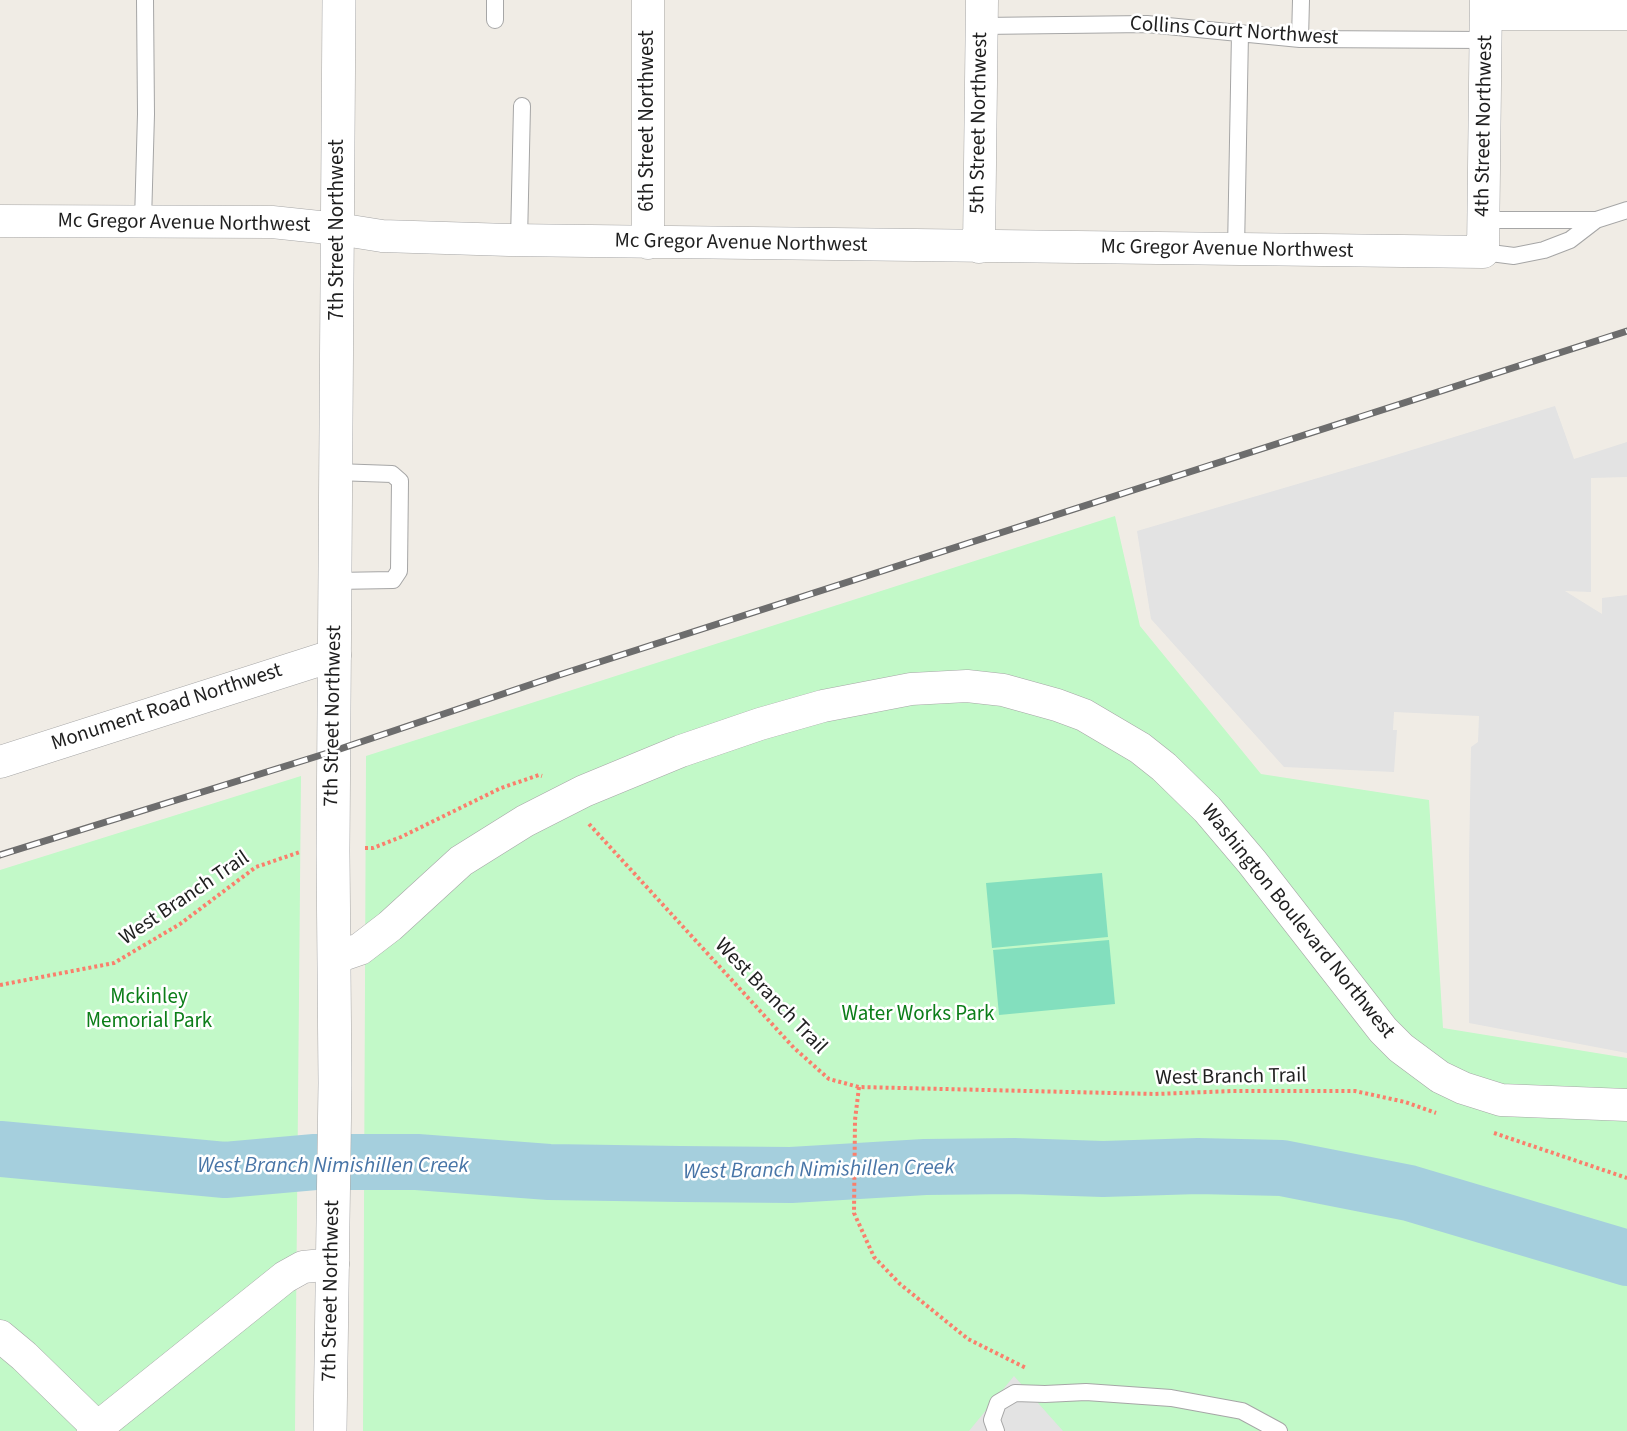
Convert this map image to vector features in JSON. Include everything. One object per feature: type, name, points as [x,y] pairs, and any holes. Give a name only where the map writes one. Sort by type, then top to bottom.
[{"type":"street","name":"7th Street Northwest","points":[[330,1431],[333,1251],[333,851],[339,0]]},
{"type":"street","name":"6th Street Northwest","points":[[648,0],[648,243]]},
{"type":"street","name":"5th Street Northwest","points":[[979,247],[981,13]]},
{"type":"street","name":"Collins Court Northwest","points":[[1486,18],[1627,14]]},
{"type":"street","name":"4th Street Northwest","points":[[1484,252],[1486,18]]},
{"type":"street","name":"Mc Gregor Avenue Northwest","points":[[0,221],[272,222],[382,236],[648,243],[1484,252]]},
{"type":"street","name":"Monument Road Northwest","points":[[0,762],[335,655]]},
{"type":"street","name":"Washington Boulevard Northwest","points":[[334,958],[360,949],[390,926],[461,861],[525,821],[584,791],[681,751],[759,724],[823,706],[900,691],[967,686],[1003,690],[1084,715],[1140,748],[1164,767],[1198,800],[1252,862],[1383,1030],[1401,1048],[1440,1077],[1463,1088],[1501,1100],[1627,1105]]},
{"type":"street","points":[[0,1336],[24,1356],[95,1429],[285,1277],[333,1251]]},
{"type":"lane","points":[[143,221],[146,114],[145,0]]},
{"type":"lane","points":[[495,0],[495,20]]},
{"type":"lane","points":[[1300,39],[1301,0]]},
{"type":"lane","name":"Collins Court Northwest","points":[[981,13],[1147,24],[1300,39],[1486,18]]},
{"type":"lane","points":[[1236,250],[1240,33]]},
{"type":"lane","points":[[519,240],[522,106]]},
{"type":"lane","points":[[1484,220],[1596,220],[1627,210]]},
{"type":"lane","points":[[1484,252],[1514,256],[1544,250],[1570,240],[1596,220]]},
{"type":"lane","points":[[335,581],[393,580],[399,571],[400,481],[392,474],[336,472]]},
{"type":"lane","points":[[996,1431],[992,1420],[998,1403],[1015,1393],[1086,1392],[1171,1398],[1242,1411],[1279,1431]]},
{"type":"path","name":"West Branch Trail","points":[[0,985],[114,963],[180,924],[256,867],[296,853],[373,848],[401,837],[501,788],[539,775],[561,782],[569,799],[594,830],[794,1048],[829,1079],[859,1087],[1155,1094],[1233,1091],[1355,1091],[1405,1102],[1439,1114]]},
{"type":"path","points":[[859,1087],[855,1120],[854,1213],[874,1257],[900,1284],[968,1339],[1036,1372],[1045,1394]]},
{"type":"path","points":[[1494,1133],[1627,1178]]},
{"type":"green space","name":"Water Works Park","points":[[1115,516],[1140,626],[1261,774],[1429,800],[1443,1028],[1627,1058],[1627,1431],[363,1431],[366,756]]},
{"type":"green space","name":"Mckinley Memorial Park","points":[[301,776],[295,1431],[0,1431],[0,870]]},
{"type":"green space","points":[[1102,873],[1108,937],[992,948],[986,883]]},
{"type":"green space","points":[[1109,940],[1115,1004],[999,1015],[993,950]]},
{"type":"shaded area","points":[[1555,406],[1574,459],[1627,442],[1627,477],[1591,478],[1591,592],[1565,591],[1602,614],[1602,598],[1627,595],[1627,1053],[1469,1023],[1471,747],[1478,742],[1479,716],[1394,712],[1393,730],[1397,730],[1394,772],[1284,767],[1151,619],[1137,531]]},
{"type":"shaded area","points":[[1014,1376],[1063,1431],[969,1431]]},
{"type":"waterway","name":"West Branch Nimishillen Creek","points":[[0,1149],[225,1170],[315,1162],[417,1162],[549,1172],[791,1175],[925,1167],[1282,1168],[1409,1193],[1627,1258]]},
{"type":"railway","points":[[0,855],[334,751],[559,675],[1627,331]]}]
